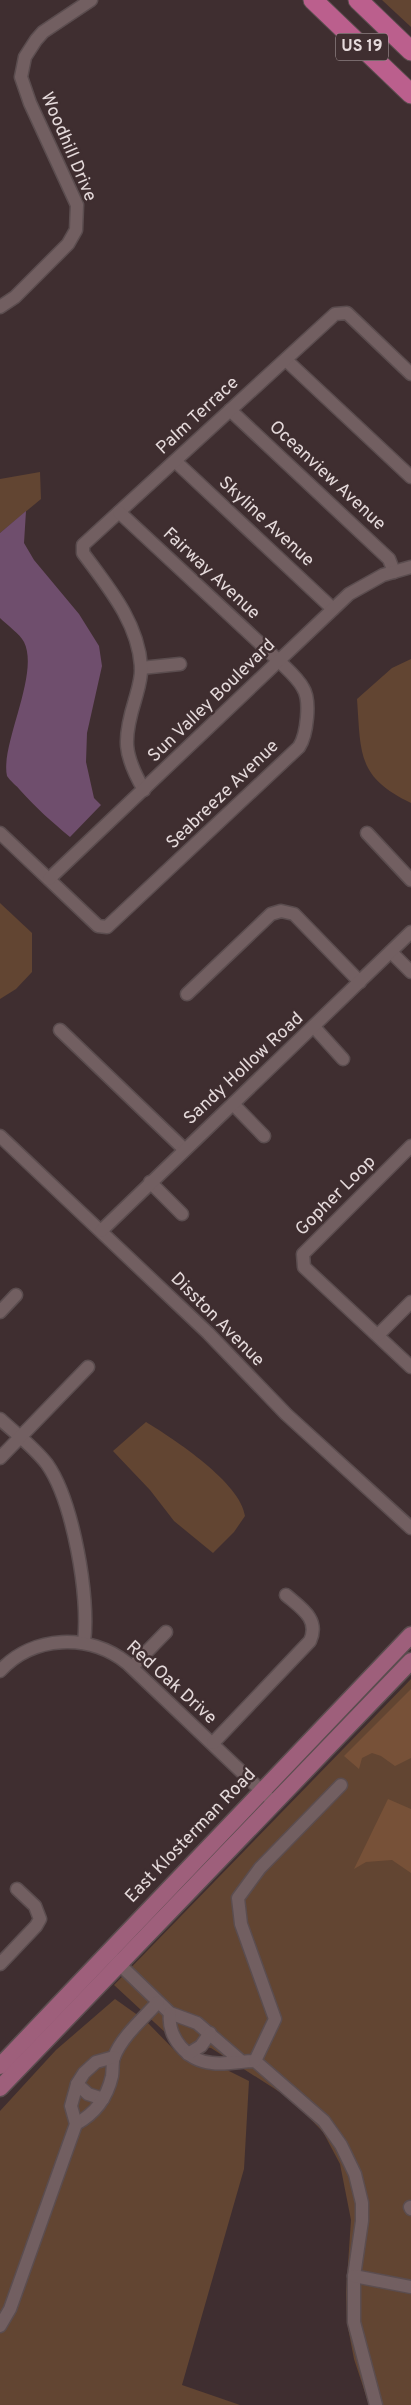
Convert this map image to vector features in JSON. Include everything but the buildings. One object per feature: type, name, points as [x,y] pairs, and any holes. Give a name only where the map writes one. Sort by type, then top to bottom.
[{"type":"highway","name":"US 19","points":[[313,0],[411,94]]},
{"type":"highway","name":"US 19","points":[[358,0],[411,51]]},
{"type":"highway","points":[[338,24],[394,62],[411,78]]},
{"type":"main road","name":"East Klosterman Road","points":[[0,2088],[262,1791],[411,1635]]},
{"type":"main road","name":"East Klosterman Road","points":[[0,2066],[114,1959],[274,1803],[411,1662]]},
{"type":"street","name":"Woodhill Drive","points":[[0,307],[16,297],[68,244],[76,230],[77,205],[30,103],[21,76],[25,57],[43,32],[91,0]]},
{"type":"street","name":"Palm Terrace","points":[[142,668],[132,628],[106,585],[83,553],[84,543],[335,314],[346,313],[411,374]]},
{"type":"street","points":[[286,360],[411,477]]},
{"type":"street","name":"Oceanview Avenue","points":[[230,410],[389,560],[394,572]]},
{"type":"street","name":"Skyline Avenue","points":[[175,461],[333,609]]},
{"type":"street","name":"Fairway Avenue","points":[[119,512],[279,661]]},
{"type":"street","name":"Sun Valley Boulevard","points":[[49,879],[333,609],[363,585],[411,567]]},
{"type":"street","name":"Seabreeze Avenue","points":[[49,879],[98,926],[111,926],[299,746],[306,729],[306,694],[302,686],[279,661]]},
{"type":"street","points":[[144,790],[128,759],[125,735],[139,686],[142,668],[180,664]]},
{"type":"street","points":[[0,833],[49,879]]},
{"type":"street","points":[[367,833],[411,880]]},
{"type":"street","points":[[187,994],[271,914],[281,911],[294,914],[360,982]]},
{"type":"street","name":"Sandy Hollow Road","points":[[101,1231],[411,932]]},
{"type":"street","points":[[391,952],[411,972]]},
{"type":"street","points":[[314,1026],[343,1059]]},
{"type":"street","points":[[60,1030],[184,1149]]},
{"type":"street","points":[[233,1104],[264,1136]]},
{"type":"street","name":"Disston Avenue","points":[[0,1136],[208,1333],[286,1414],[411,1528]]},
{"type":"street","name":"Gopher Loop","points":[[411,1146],[303,1254],[304,1267],[411,1367]]},
{"type":"street","points":[[150,1182],[182,1214]]},
{"type":"street","points":[[0,1312],[16,1294]]},
{"type":"street","points":[[378,1335],[411,1302]]},
{"type":"street","points":[[0,1458],[88,1367]]},
{"type":"street","points":[[0,1419],[47,1465],[66,1508],[84,1588],[84,1642]]},
{"type":"street","points":[[213,1743],[310,1640],[313,1630],[312,1618],[286,1595]]},
{"type":"street","points":[[132,1667],[166,1632]]},
{"type":"street","name":"Red Oak Drive","points":[[0,1671],[22,1653],[53,1643],[84,1642],[112,1652],[132,1667],[274,1803]]},
{"type":"street","points":[[255,2062],[274,2019],[241,1924],[238,1898],[260,1868],[341,1786]]},
{"type":"street","points":[[0,1964],[36,1926],[40,1919],[38,1911],[17,1889]]},
{"type":"street","points":[[114,1959],[170,2013],[197,2023],[210,2032],[241,2061]]},
{"type":"street","points":[[0,2326],[10,2309],[75,2118],[71,2106],[84,2072],[96,2062],[108,2059],[158,2002]]},
{"type":"street","points":[[170,2013],[169,2022],[174,2039],[188,2054],[212,2063],[255,2062],[324,2120],[349,2160],[362,2203],[362,2222],[354,2276],[355,2329],[376,2405]]},
{"type":"street","points":[[188,2054],[201,2046],[210,2032]]},
{"type":"street","points":[[75,2118],[87,2118],[103,2099],[112,2076],[108,2059]]},
{"type":"street","points":[[80,2086],[88,2094],[103,2099]]},
{"type":"street","points":[[354,2276],[411,2287]]},
{"type":"shaded area","points":[[382,0],[411,0],[411,27]]},
{"type":"shaded area","points":[[40,472],[41,499],[0,533],[0,479]]},
{"type":"shaded area","points":[[26,511],[24,543],[34,560],[79,614],[99,646],[102,666],[87,733],[86,762],[94,798],[101,805],[70,837],[38,809],[7,776],[6,763],[24,690],[28,656],[22,639],[0,618],[0,533]]},
{"type":"shaded area","points":[[411,659],[411,803],[380,784],[365,762],[360,735],[357,699],[392,668]]},
{"type":"shaded area","points":[[0,903],[32,933],[32,972],[16,989],[0,999]]},
{"type":"shaded area","points":[[146,1422],[205,1463],[232,1490],[241,1503],[245,1516],[234,1532],[213,1553],[174,1521],[150,1490],[113,1451]]},
{"type":"shaded area","points":[[411,1679],[411,2405],[369,2405],[354,2359],[347,2323],[346,2293],[351,2220],[340,2164],[323,2132],[292,2100],[211,2048],[192,2046],[168,2035],[114,1985]]},
{"type":"shaded area","points":[[411,1689],[411,1758],[395,1766],[381,1756],[372,1753],[362,1758],[359,1769],[344,1756]]},
{"type":"shaded area","points":[[388,1799],[411,1809],[411,1873],[392,1860],[366,1862],[354,1869]]},
{"type":"shaded area","points":[[115,1999],[146,2021],[183,2059],[219,2066],[249,2081],[244,2169],[182,2385],[240,2405],[0,2405],[0,2111],[56,2050]]}]
